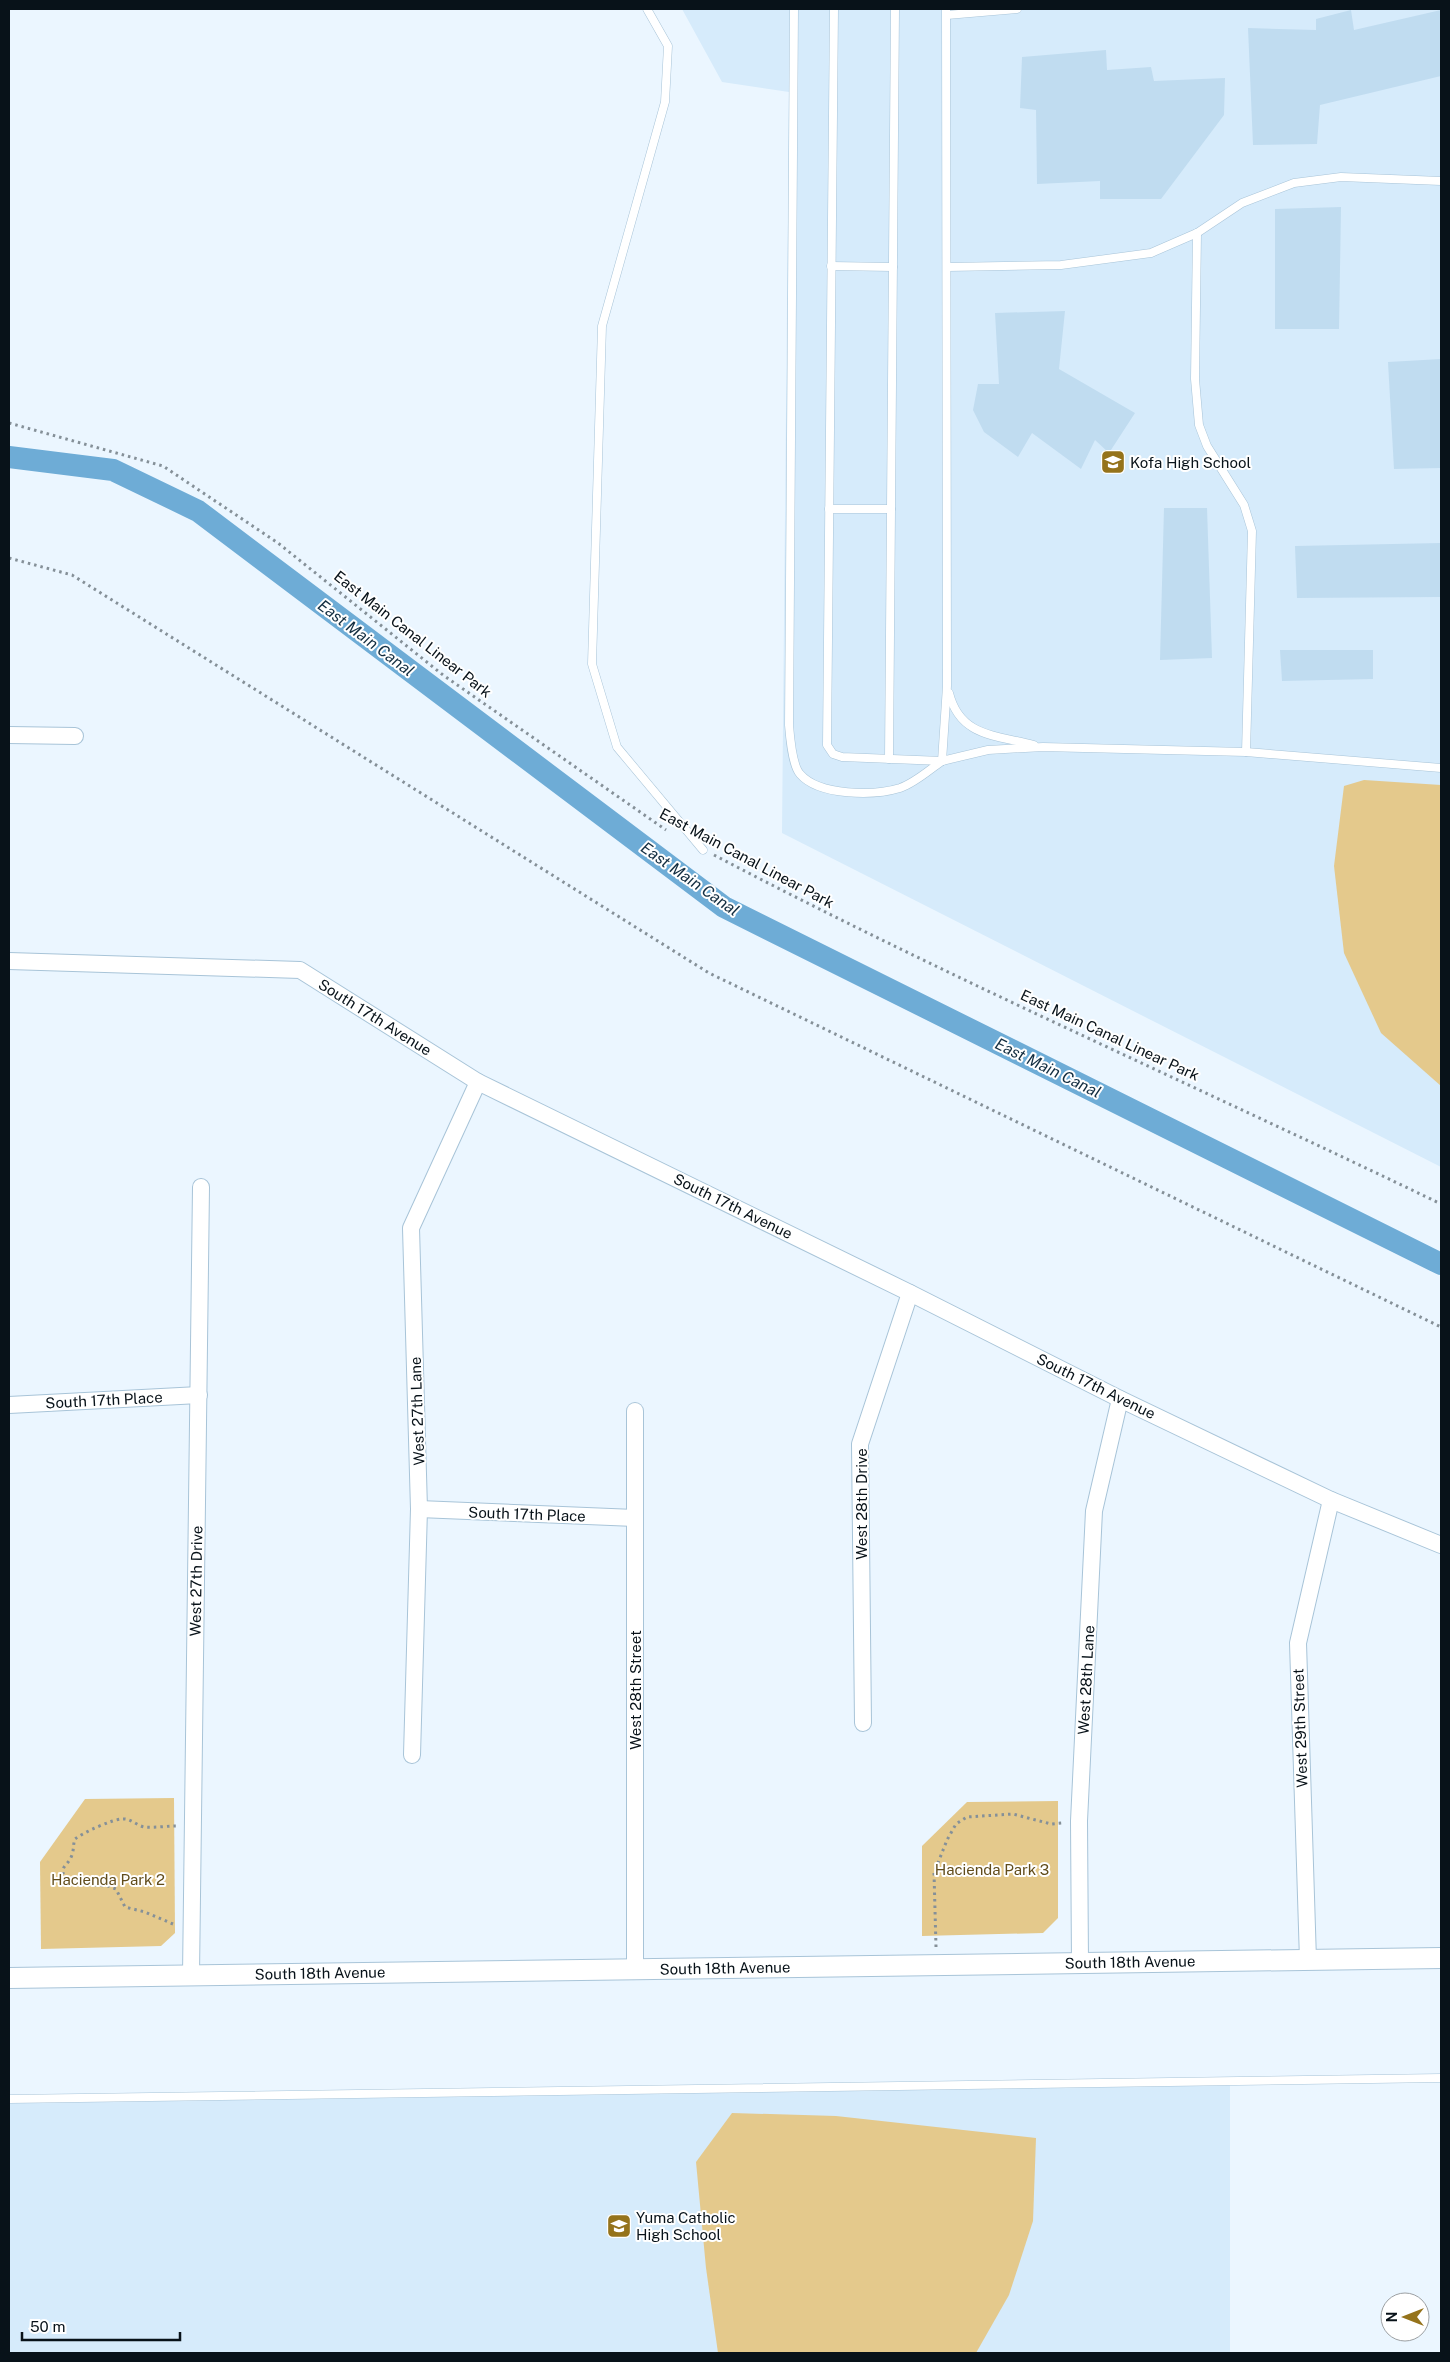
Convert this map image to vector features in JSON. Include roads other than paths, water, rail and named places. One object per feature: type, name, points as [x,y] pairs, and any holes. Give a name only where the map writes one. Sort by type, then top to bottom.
[{"type":"street","points":[[9,735],[76,736]]},
{"type":"street","name":"South 17th Avenue","points":[[9,961],[300,970],[478,1082],[910,1293],[1120,1399],[1331,1500],[1441,1545]]},
{"type":"street","name":"West 27th Lane","points":[[412,1755],[420,1509],[411,1228],[478,1082]]},
{"type":"street","name":"West 27th Drive","points":[[191,1975],[201,1186]]},
{"type":"street","name":"West 28th Drive","points":[[862,1723],[860,1444],[910,1293]]},
{"type":"street","name":"South 17th Place","points":[[9,1405],[199,1395]]},
{"type":"street","name":"West 28th Lane","points":[[1080,1963],[1079,1821],[1094,1511],[1120,1399]]},
{"type":"street","name":"West 28th Street","points":[[635,1411],[635,1969]]},
{"type":"street","name":"West 29th Street","points":[[1308,1960],[1298,1643],[1331,1500]]},
{"type":"street","name":"South 17th Place","points":[[420,1509],[635,1518]]},
{"type":"street","name":"South 18th Avenue","points":[[9,1978],[1441,1958]]},
{"type":"lane","points":[[647,9],[668,46],[665,102],[602,326],[592,664],[617,748],[704,850]]},
{"type":"lane","points":[[794,9],[789,725],[793,753],[799,773],[816,785],[841,792],[880,793],[901,788],[942,761]]},
{"type":"lane","points":[[834,9],[827,745],[833,754],[842,757],[942,761],[988,750],[1043,747],[1246,752],[1441,768]]},
{"type":"lane","points":[[889,759],[895,9]]},
{"type":"lane","points":[[942,761],[947,686],[947,12],[1017,9]]},
{"type":"lane","points":[[947,267],[1061,265],[1151,253],[1198,233],[1242,203],[1294,183],[1341,176],[1441,181]]},
{"type":"lane","points":[[1198,233],[1195,379],[1198,425],[1207,446],[1244,505],[1252,531],[1246,752]]},
{"type":"lane","points":[[832,266],[893,267]]},
{"type":"lane","points":[[829,509],[891,509]]},
{"type":"lane","points":[[947,686],[952,708],[961,720],[977,731],[1043,747]]},
{"type":"lane","points":[[9,2099],[1441,2078]]},
{"type":"waterway","name":"East Main Canal","points":[[9,457],[113,470],[198,511],[724,907],[1441,1264]]},
{"type":"place","name":"Kofa High School","points":[[1113,462]]},
{"type":"place","name":"Yuma Catholic High School","points":[[619,2226]]},
{"type":"park label","name":"Hacienda Park 3","points":[[992,1869]]},
{"type":"park label","name":"Hacienda Park 2","points":[[108,1879]]}]
